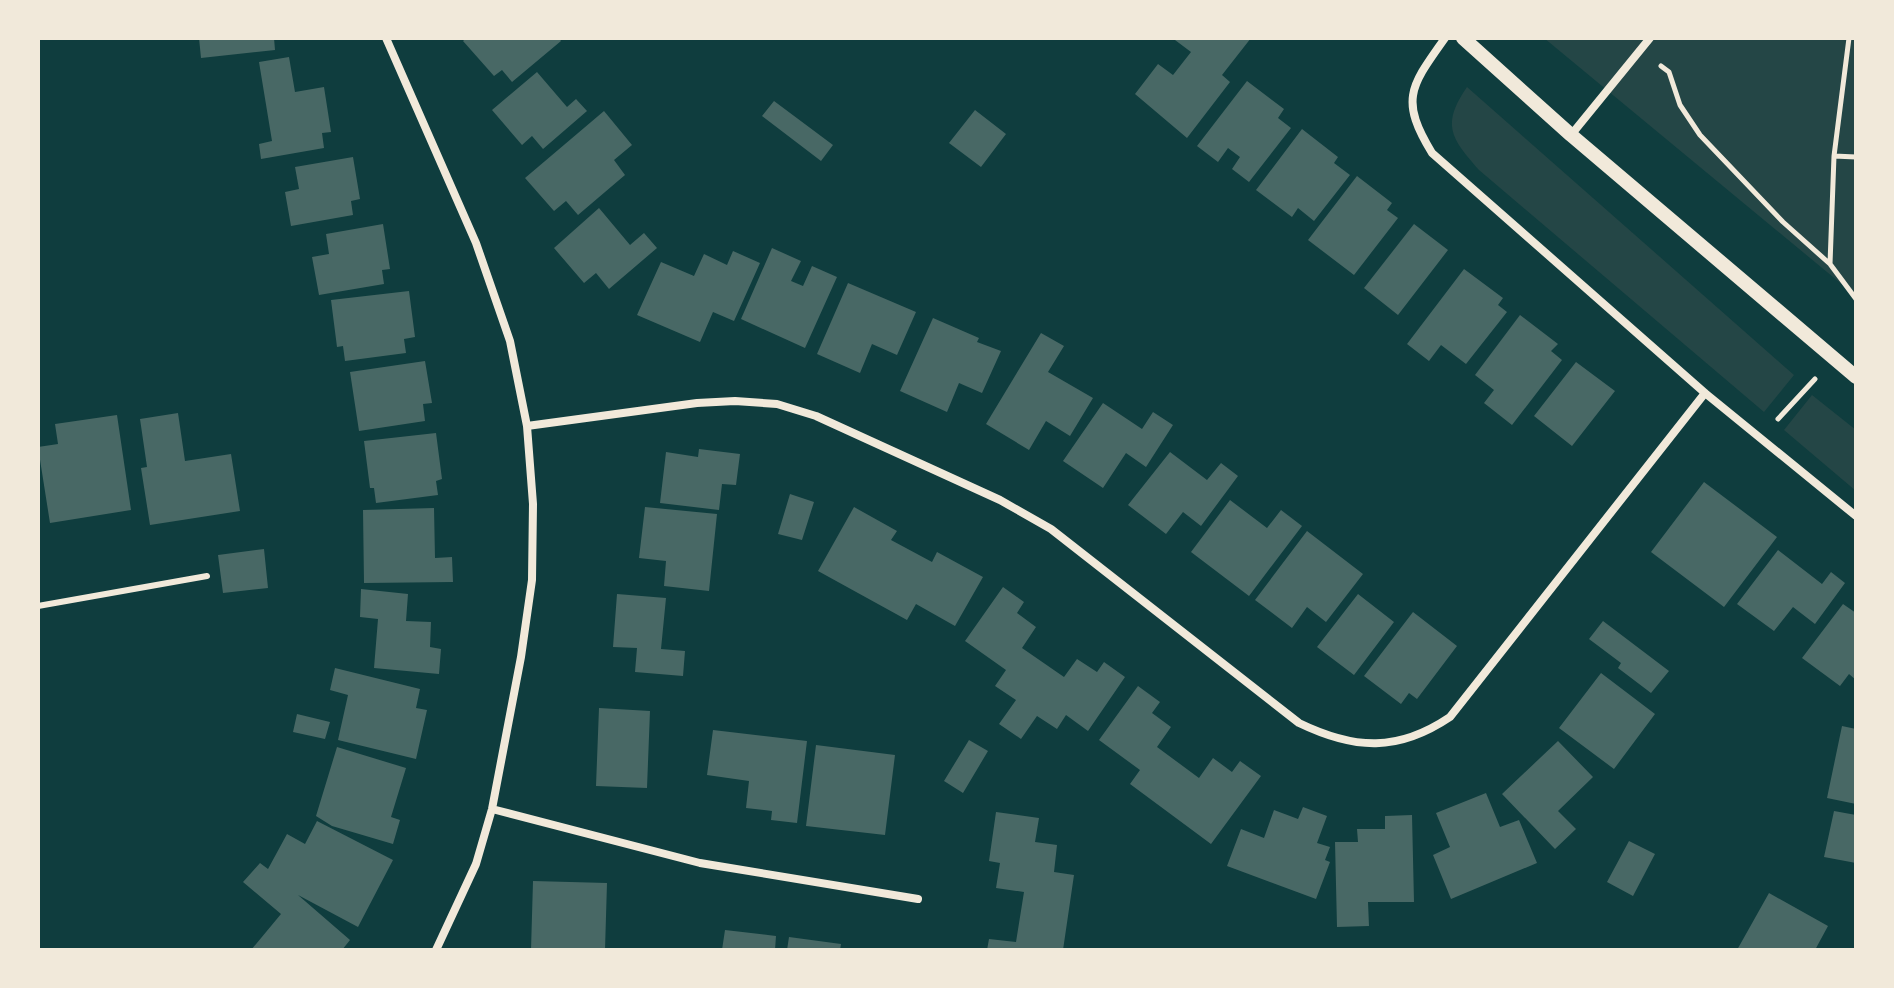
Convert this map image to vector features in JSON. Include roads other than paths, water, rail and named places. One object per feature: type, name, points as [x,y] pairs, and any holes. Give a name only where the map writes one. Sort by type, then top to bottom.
[{"type":"street","points":[[386,38],[476,243],[510,341],[527,426],[533,504],[532,580],[521,657],[492,809],[476,864],[436,950]]},
{"type":"street","points":[[1445,38],[1422,69],[1413,90],[1410,109],[1432,153],[1705,393],[1856,516]]},
{"type":"street","points":[[1463,38],[1571,135],[1856,377]]},
{"type":"street","points":[[1571,135],[1650,38]]},
{"type":"street","points":[[527,426],[722,402],[777,404],[816,416],[1000,500],[1051,529],[1299,723],[1326,736],[1377,745],[1429,732],[1450,717],[1705,393]]},
{"type":"street","points":[[492,809],[700,863],[918,899]]},
{"type":"lane","points":[[38,606],[207,576]]}]
